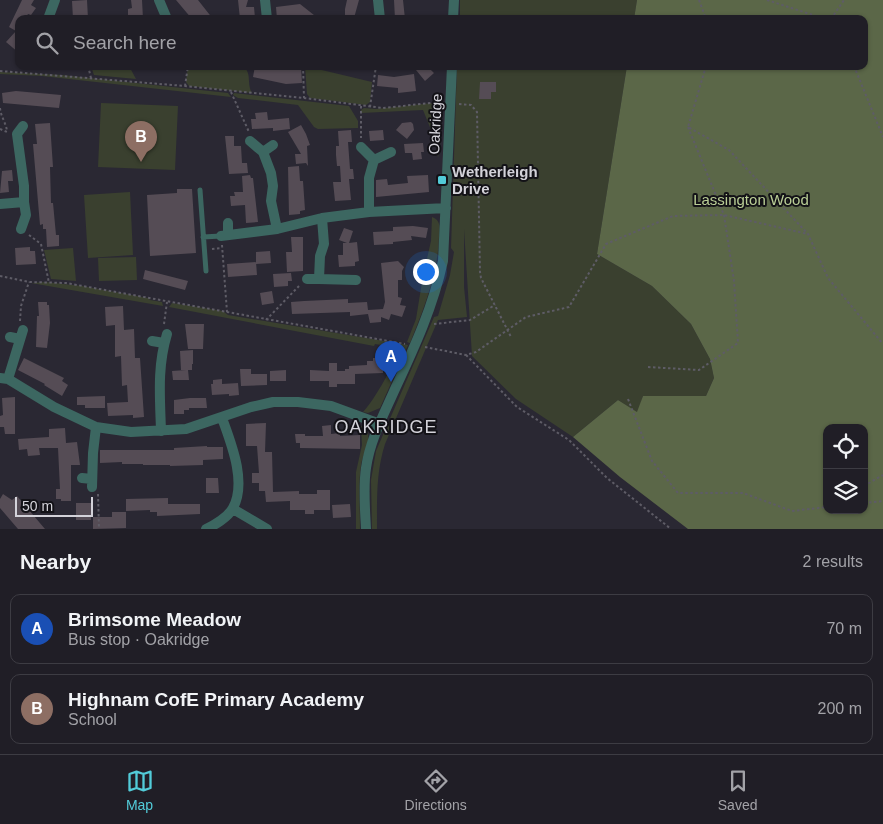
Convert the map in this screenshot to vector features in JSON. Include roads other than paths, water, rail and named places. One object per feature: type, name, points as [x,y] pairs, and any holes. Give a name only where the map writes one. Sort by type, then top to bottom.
[{"type":"street","points":[[50,15],[55,0]]},
{"type":"street","points":[[159,0],[165,15]]},
{"type":"street","points":[[265,0],[267,15]]},
{"type":"street","points":[[378,0],[380,15]]},
{"type":"street","points":[[453,15],[454,0]]},
{"type":"street","name":"Oakridge","points":[[366,529],[366,469],[370,449],[426,321],[437,290],[443,261],[452,70]]},
{"type":"street","points":[[12,130],[24,186],[26,215],[22,229]]},
{"type":"street","points":[[250,141],[262,152],[271,173],[273,186],[271,201],[276,229]]},
{"type":"street","points":[[262,152],[273,145]]},
{"type":"street","points":[[361,147],[374,160]]},
{"type":"street","points":[[369,212],[369,178],[374,160],[391,152]]},
{"type":"street","points":[[0,204],[24,202]]},
{"type":"street","points":[[228,223],[225,235],[276,229],[322,218],[369,212],[446,208]]},
{"type":"street","points":[[319,279],[320,256],[324,244],[322,218]]},
{"type":"street","points":[[306,279],[356,280]]},
{"type":"street","points":[[152,340],[165,335],[161,352],[159,378],[161,431]]},
{"type":"street","points":[[17,336],[4,378],[54,407],[96,427],[131,432],[186,430],[258,405],[273,402],[298,402],[331,406],[380,424]]},
{"type":"street","points":[[206,529],[215,525],[233,509],[238,488],[236,455],[222,418]]},
{"type":"street","points":[[91,484],[96,427]]},
{"type":"street","points":[[233,509],[267,529]]},
{"type":"lane","points":[[200,190],[206,271]]},
{"type":"lane","points":[[203,237],[225,235]]},
{"type":"place","name":"Highnam CofE Primary Academy","points":[[141,162]]},
{"type":"place","name":"Wetherleigh Drive","points":[[442,180]]},
{"type":"place","name":"Brimsome Meadow","points":[[391,382]]},
{"type":"district","name":"OAKRIDGE","points":[[386,427]]},
{"type":"park label","name":"Lassington Wood","points":[[751,199]]}]
